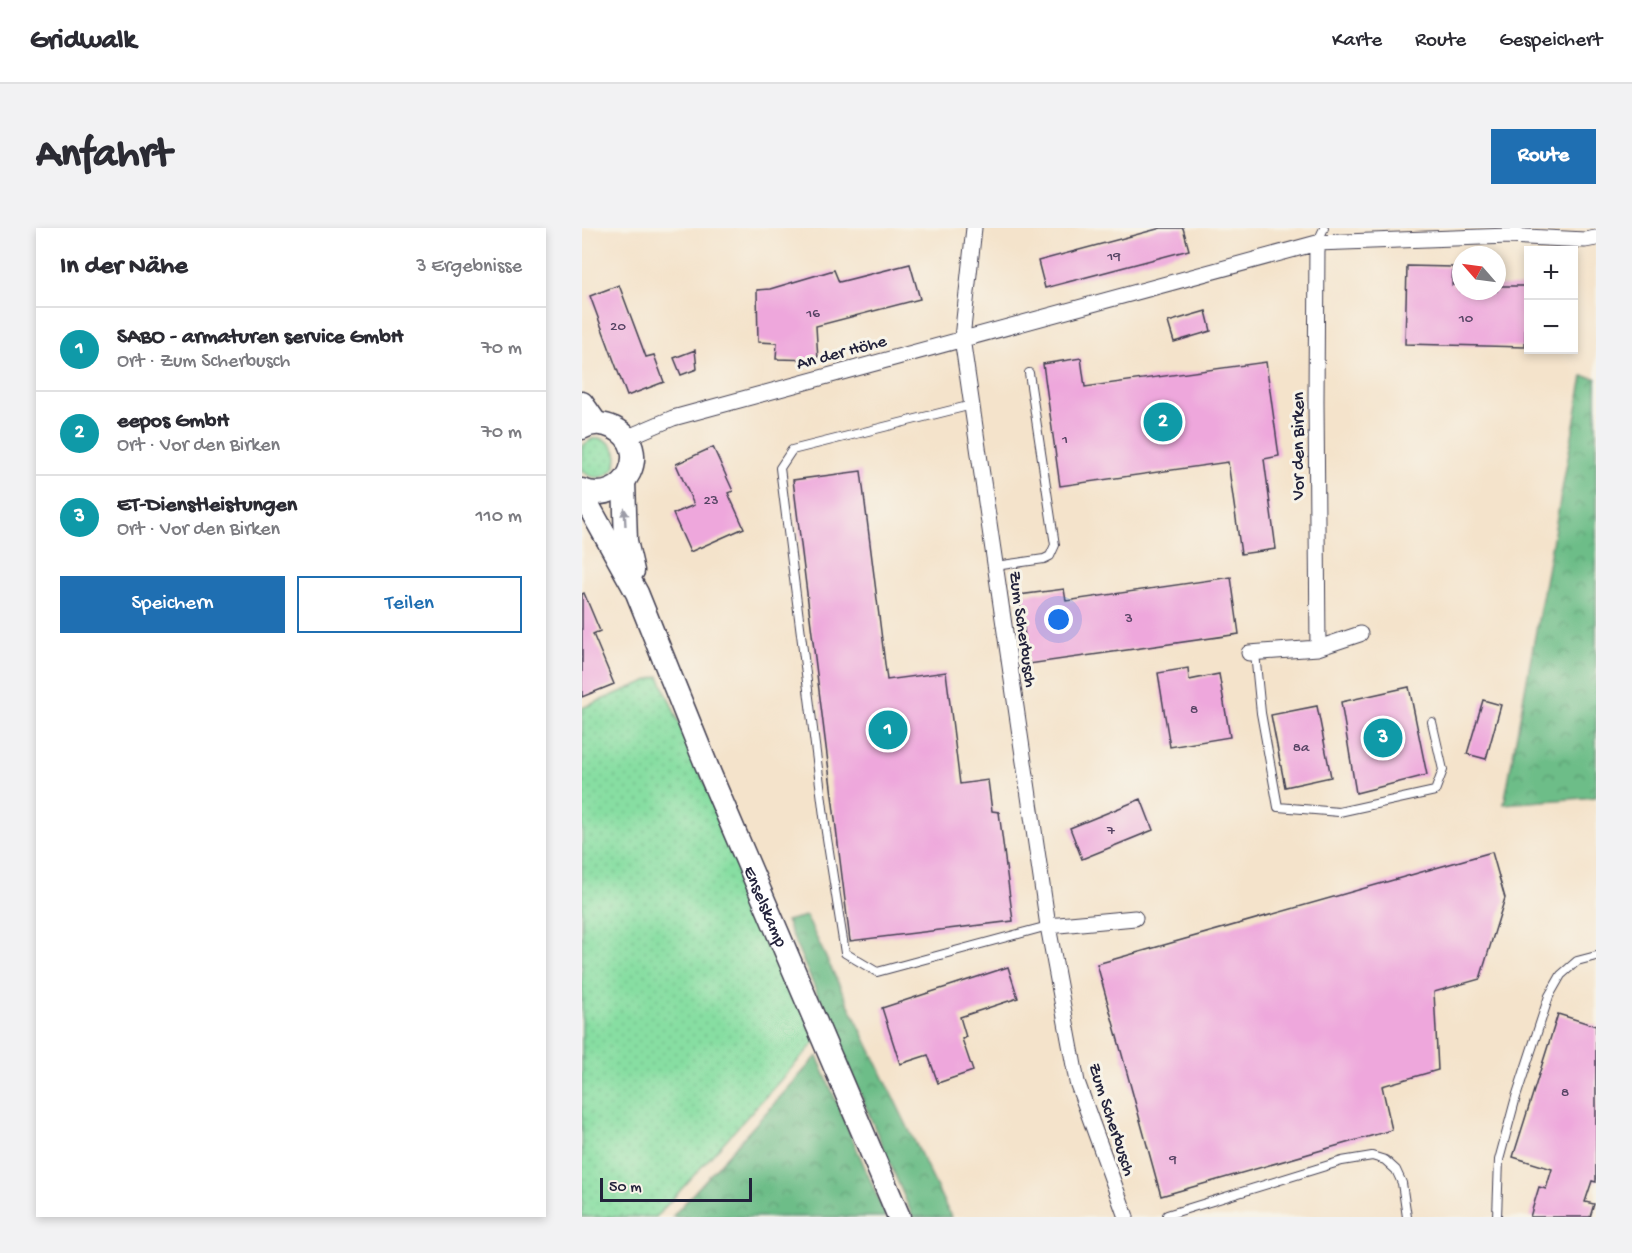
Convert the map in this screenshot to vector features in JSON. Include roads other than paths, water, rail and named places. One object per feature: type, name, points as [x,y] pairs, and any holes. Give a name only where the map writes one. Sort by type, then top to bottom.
[{"type":"main road","points":[[582,403],[589,426],[608,425],[618,430],[626,438]]},
{"type":"main road","name":"Enselskamp","points":[[582,492],[603,494],[615,490],[624,482],[632,468],[632,453],[626,438]]},
{"type":"main road","name":"Enselskamp","points":[[624,482],[626,541],[637,593]]},
{"type":"main road","name":"Enselskamp","points":[[582,492],[637,593],[710,774],[899,1217]]},
{"type":"street","points":[[974,228],[962,338],[1317,243],[1509,236],[1585,240],[1596,238]]},
{"type":"street","name":"Vor den Birken","points":[[1317,243],[1318,648]]},
{"type":"street","name":"Zum Scherbusch","points":[[962,338],[1048,926],[1077,1082],[1126,1217]]},
{"type":"street","name":"An der Höhe","points":[[626,438],[673,418],[962,338]]},
{"type":"street","points":[[1252,653],[1318,648],[1360,634]]},
{"type":"street","points":[[1048,926],[1135,918]]},
{"type":"lane","points":[[1317,243],[1324,228]]},
{"type":"lane","points":[[995,566],[1044,559],[1050,556],[1055,544],[1029,373]]},
{"type":"lane","points":[[972,405],[792,450],[780,468],[826,832],[845,953],[877,972],[1048,926]]},
{"type":"lane","points":[[1252,653],[1278,807],[1339,812],[1435,791],[1443,770],[1432,722]]},
{"type":"lane","points":[[1497,1217],[1499,1160],[1516,1097],[1549,996],[1561,975],[1577,961],[1596,956]]},
{"type":"lane","points":[[1167,1215],[1342,1161],[1372,1156],[1385,1160],[1396,1170],[1402,1183],[1407,1217]]},
{"type":"place","name":"eepos GmbH","points":[[1163,422]]},
{"type":"place","name":"SABO - armaturen service GmbH","points":[[888,730]]},
{"type":"place","name":"ET-Dienstleistungen","points":[[1383,738]]}]
